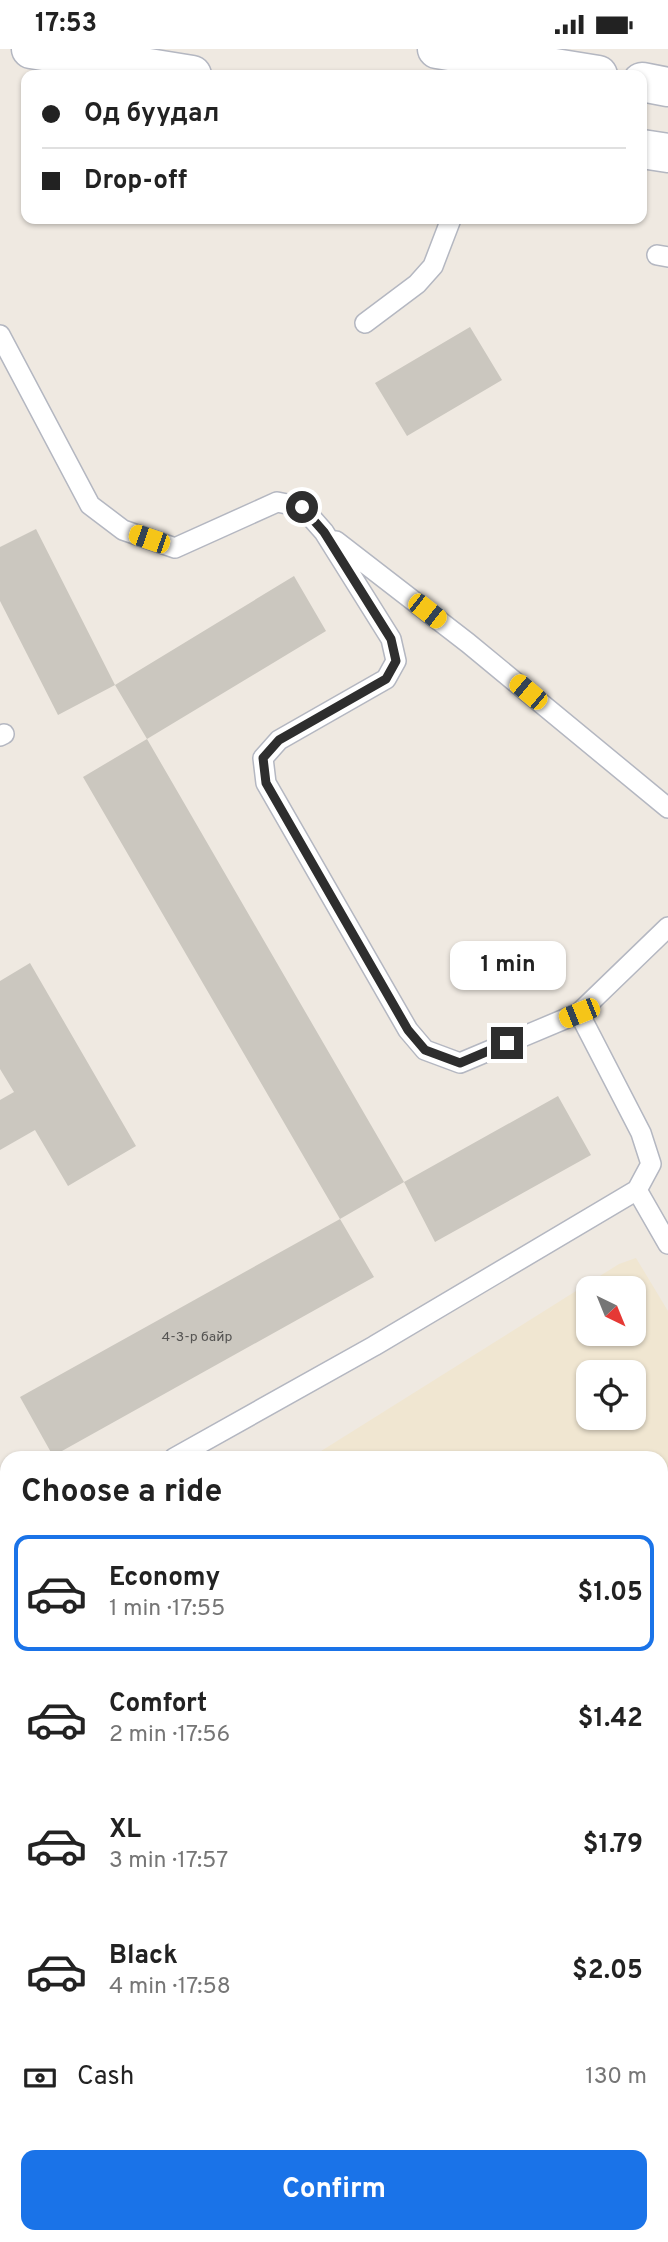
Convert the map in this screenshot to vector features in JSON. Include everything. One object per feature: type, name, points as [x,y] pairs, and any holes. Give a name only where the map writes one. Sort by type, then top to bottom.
[{"type":"main road","points":[[31,49],[161,70]]},
{"type":"main road","points":[[437,49],[567,70]]},
{"type":"main road","points":[[647,83],[668,87]]},
{"type":"main road","points":[[647,150],[668,153]]},
{"type":"lane","points":[[365,323],[417,284],[433,266],[449,224]]},
{"type":"lane","points":[[0,335],[90,505],[123,530],[175,548],[277,502],[302,507],[324,532],[391,639],[396,661],[386,679],[279,740],[263,758],[266,783],[408,1030],[425,1050],[460,1063],[579,1013],[668,927]]},
{"type":"lane","points":[[324,532],[468,643],[668,808]]},
{"type":"lane","points":[[186,1451],[374,1346],[636,1190],[650,1164],[641,1133],[579,1013]]},
{"type":"lane","points":[[636,1190],[668,1244]]},
{"type":"shaded area","points":[[636,1258],[668,1311],[668,1451],[321,1451],[576,1291],[576,1346],[646,1346],[646,1276],[600,1276],[619,1264]]},
{"type":"building","points":[[470,327],[502,380],[407,436],[375,383]]},
{"type":"building","points":[[36,529],[115,685],[58,715],[0,601],[0,547]]},
{"type":"building","points":[[294,576],[326,631],[147,739],[115,685]]},
{"type":"building","points":[[147,739],[404,1182],[340,1219],[83,777]]},
{"type":"building","points":[[30,963],[136,1146],[68,1186],[35,1130],[0,1150],[0,1100],[14,1092],[0,1069],[0,981]]},
{"type":"building","points":[[558,1096],[591,1155],[435,1242],[404,1182]]},
{"type":"building","points":[[340,1219],[374,1277],[62,1451],[50,1451],[20,1397]]},
{"type":"route","points":[[302,507],[324,532],[391,639],[396,661],[386,679],[279,740],[263,758],[266,783],[408,1030],[425,1050],[460,1063],[507,1043]]}]
